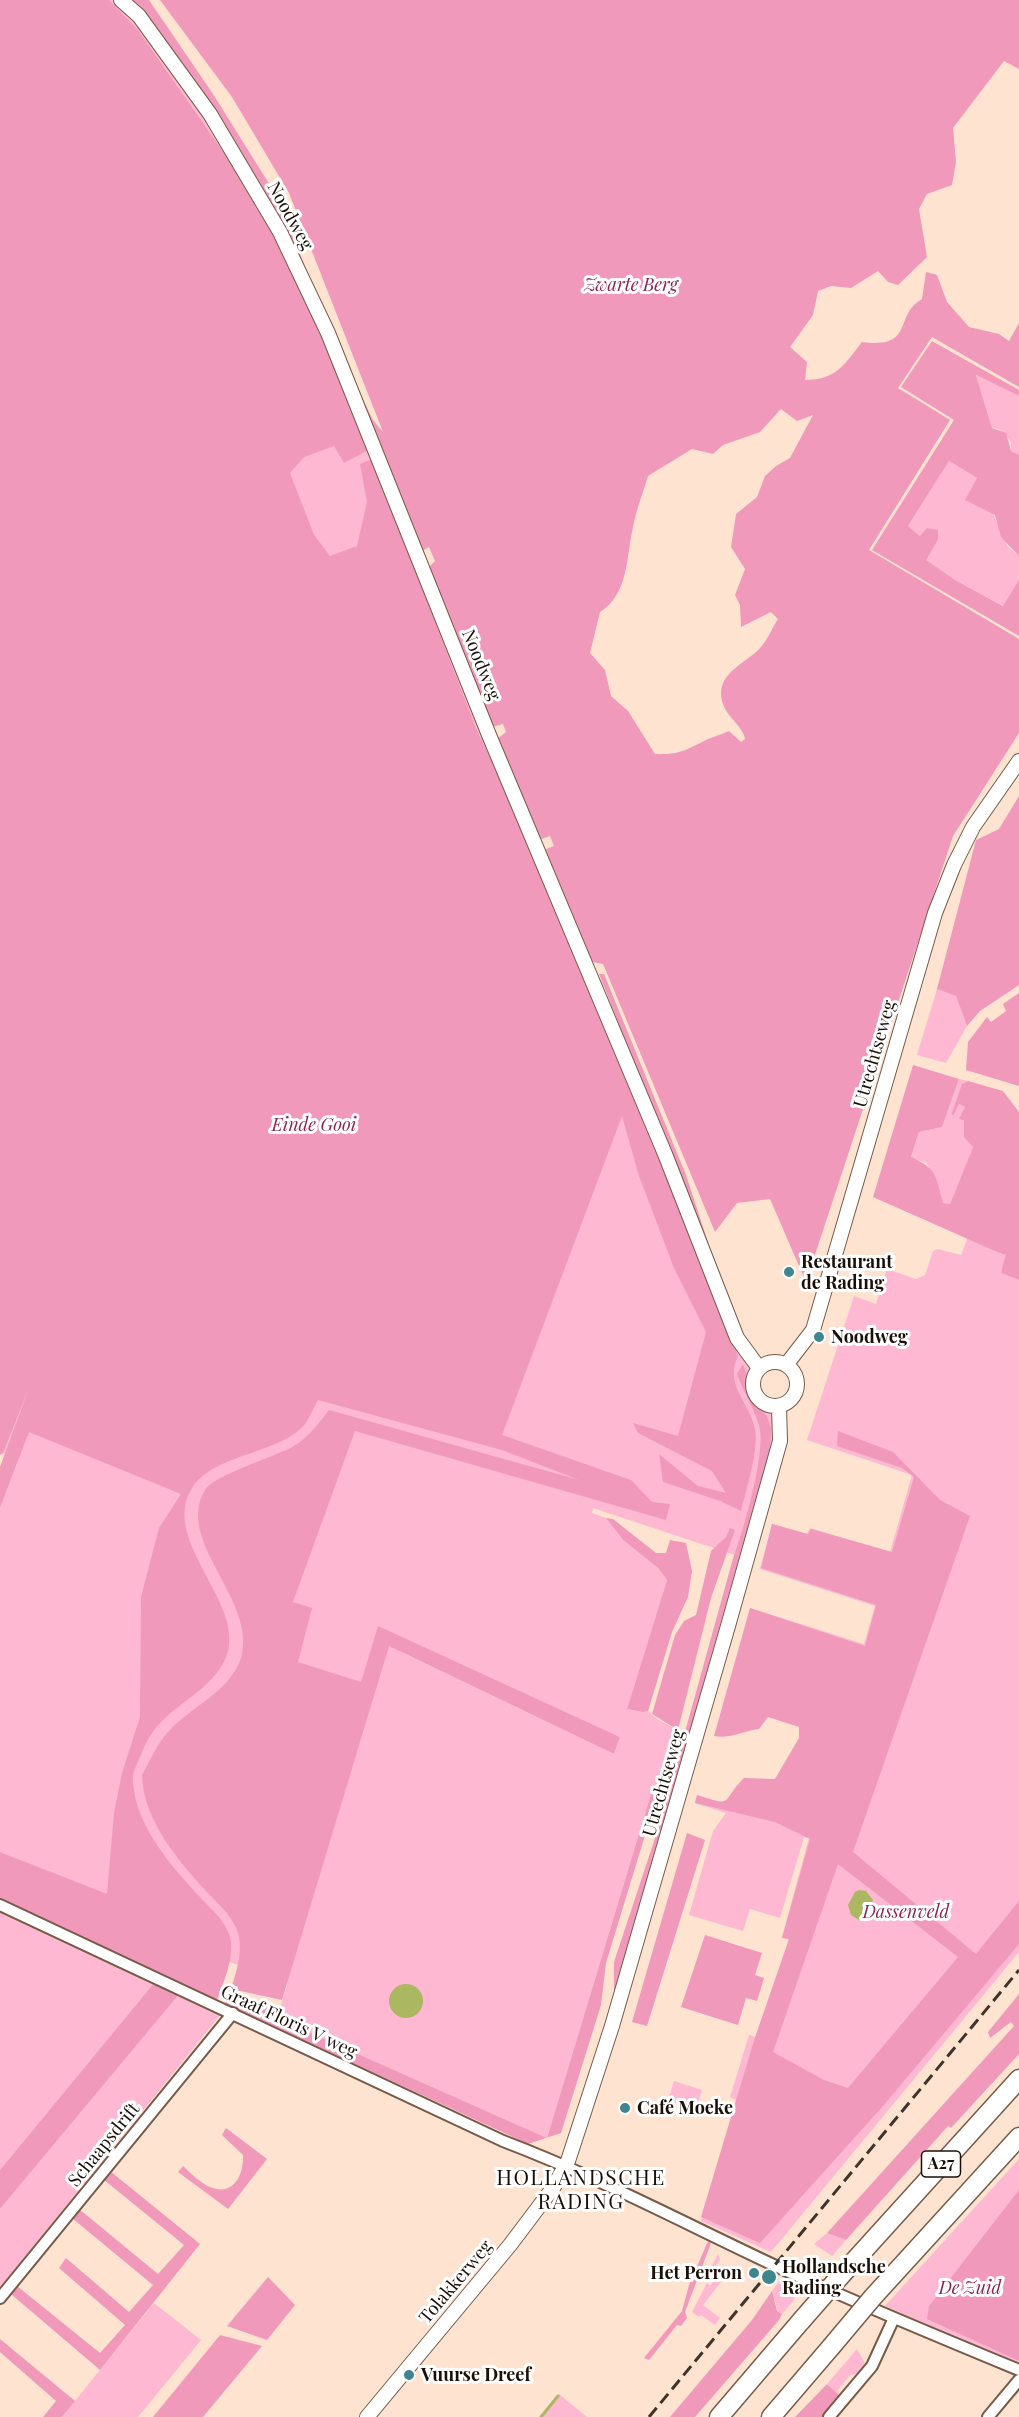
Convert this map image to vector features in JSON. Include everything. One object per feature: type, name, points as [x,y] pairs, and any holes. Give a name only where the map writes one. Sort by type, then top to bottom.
[{"type":"highway","name":"A27","points":[[719,2417],[863,2249],[1019,2079]]},
{"type":"highway","name":"A27","points":[[771,2417],[892,2274],[1019,2137]]},
{"type":"main road","name":"Noodweg","points":[[122,0],[138,16],[210,114],[280,232],[328,333],[489,735],[665,1154],[737,1338],[759,1368]]},
{"type":"main road","name":"Utrechtseweg","points":[[786,1365],[813,1330],[914,983],[950,874],[973,827],[1019,760]]},
{"type":"main road","points":[[772,1362],[786,1365],[797,1379],[797,1388],[788,1403],[779,1406],[765,1404],[755,1395],[753,1381],[759,1368],[772,1362]]},
{"type":"main road","name":"Utrechtseweg","points":[[566,2165],[612,2026],[725,1638],[780,1441],[779,1406]]},
{"type":"main road","name":"Tolakkerweg","points":[[367,2417],[510,2245],[551,2190],[566,2165]]},
{"type":"street","name":"Graaf Floris V weg","points":[[0,1905],[503,2141],[566,2165],[597,2183],[894,2318],[1019,2370]]},
{"type":"street","name":"Schaapsdrift","points":[[0,2298],[233,2013]]},
{"type":"street","points":[[829,2417],[872,2366],[894,2318]]},
{"type":"street","points":[[988,2417],[1019,2380]]},
{"type":"green space","name":"Einde Gooi","points":[[0,0],[122,0],[139,16],[280,232],[785,1447],[747,1559],[593,1508],[592,1513],[606,1518],[623,1540],[658,1568],[667,1580],[627,1709],[648,1711],[657,1719],[678,1730],[657,1796],[651,1794],[547,2138],[277,2018],[288,1982],[186,1947],[70,1880],[0,1852],[0,1508],[18,1461],[3,1453],[0,1455]],"holes":[[[403,1638],[620,1737],[614,1754],[399,1651]]]},
{"type":"green space","name":"Einde Gooi","points":[[0,0],[109,0],[138,30],[224,153],[282,246],[370,449],[344,463],[334,446],[304,457],[290,473],[314,535],[330,556],[357,546],[367,502],[360,464],[372,459],[476,728],[531,846],[675,1193],[738,1356],[734,1366],[734,1376],[755,1429],[754,1459],[741,1511],[720,1501],[663,1482],[659,1454],[698,1486],[726,1493],[712,1471],[638,1433],[633,1423],[678,1436],[706,1332],[674,1268],[639,1176],[622,1116],[502,1435],[631,1480],[652,1502],[670,1504],[666,1520],[355,1431],[293,1602],[312,1608],[298,1662],[361,1682],[378,1626],[620,1737],[614,1754],[389,1646],[282,2000],[231,1989],[240,1952],[237,1930],[227,1913],[173,1852],[155,1823],[144,1791],[142,1775],[164,1737],[177,1723],[219,1690],[236,1670],[241,1658],[243,1636],[238,1615],[207,1551],[200,1530],[198,1510],[205,1490],[232,1472],[294,1446],[309,1434],[329,1410],[579,1480],[502,1450],[318,1400],[305,1424],[294,1434],[280,1442],[231,1460],[202,1476],[192,1488],[185,1507],[186,1526],[192,1546],[222,1607],[228,1627],[229,1646],[226,1658],[212,1679],[164,1719],[153,1732],[142,1752],[133,1780],[140,1814],[156,1844],[176,1871],[227,1928],[231,1942],[230,1959],[217,2000],[0,1900],[0,1852],[107,1894],[114,1813],[122,1773],[140,1717],[141,1597],[159,1528],[181,1494],[29,1432],[0,1508],[0,1467],[29,1388],[3,1453],[0,1455]]},
{"type":"green space","points":[[123,0],[149,0],[213,94],[273,190],[305,266]]},
{"type":"green space","name":"Zwarte Berg","points":[[160,0],[1019,0],[1019,69],[1004,61],[953,128],[956,162],[952,185],[927,194],[919,209],[927,257],[898,285],[888,282],[878,271],[851,288],[831,286],[818,291],[813,315],[790,347],[807,362],[805,380],[832,374],[844,364],[862,342],[879,343],[897,336],[908,313],[922,299],[926,272],[937,275],[947,302],[969,327],[999,334],[1009,341],[1019,323],[1019,387],[932,337],[898,388],[950,420],[869,550],[1019,639],[1019,733],[953,836],[806,1282],[770,1199],[737,1203],[715,1232],[603,964],[593,962],[588,954],[544,850],[554,846],[550,836],[539,840],[497,739],[506,732],[503,724],[492,727],[429,567],[435,561],[429,547],[422,551],[355,383],[373,420],[383,432],[289,193],[232,97]],"holes":[[[781,409],[797,421],[813,415],[790,458],[765,476],[757,497],[736,514],[731,547],[745,569],[735,595],[740,605],[741,627],[771,612],[778,619],[766,641],[730,673],[722,687],[722,703],[745,739],[741,742],[729,731],[682,751],[655,754],[628,711],[611,696],[605,670],[590,653],[600,612],[616,595],[625,574],[634,521],[648,476],[692,449],[713,454],[723,445],[760,432]]]},
{"type":"green space","points":[[932,341],[1019,390],[1019,396],[976,375],[992,428],[1006,433],[1011,451],[1019,455],[1019,556],[1001,537],[995,515],[965,500],[977,478],[949,461],[908,526],[920,536],[927,528],[938,530],[938,540],[926,560],[955,580],[1003,606],[1019,580],[1019,636],[872,550],[954,420],[901,387]]},
{"type":"green space","points":[[976,375],[1019,396],[1019,455],[1011,451],[1011,442],[999,429],[992,428]]},
{"type":"green space","points":[[949,461],[977,478],[1008,547],[1019,556],[1019,580],[1004,606],[955,580],[925,560],[938,540],[920,536],[908,526]]},
{"type":"green space","points":[[1019,796],[1019,985],[980,1011],[967,1026],[956,996],[937,989],[976,840],[999,829]]},
{"type":"green space","points":[[599,974],[604,974],[686,1175],[722,1285]]},
{"type":"green space","points":[[937,989],[956,996],[967,1026],[946,1063],[917,1055]]},
{"type":"green space","points":[[1019,993],[1019,1086],[966,1070],[968,1042],[987,1017],[991,1022],[1006,1011],[1003,1004]]},
{"type":"green space","points":[[913,1065],[959,1079],[942,1127],[919,1132],[911,1157],[934,1174],[943,1203],[950,1204],[973,1147],[964,1137],[964,1120],[959,1119],[965,1107],[959,1104],[953,1116],[952,1113],[962,1084],[968,1081],[1003,1091],[1019,1112],[1019,1280],[1001,1273],[1006,1253],[1004,1255],[873,1197]]},
{"type":"green space","points":[[959,1079],[968,1081],[962,1084],[959,1104],[965,1107],[966,1129],[973,1147],[950,1204],[943,1203],[927,1163],[911,1158],[919,1132],[942,1127]]},
{"type":"green space","name":"Dassenveld","points":[[968,1237],[1003,1255],[1007,1252],[1001,1273],[1019,1280],[1019,1952],[771,2252],[701,2221],[736,2100],[730,2097],[749,2035],[755,2037],[789,1940],[782,1937],[809,1838],[804,1837],[780,1918],[750,1909],[743,1931],[689,1915],[713,1831],[726,1813],[695,1803],[697,1795],[811,1830],[838,1737],[750,1608],[864,1644],[875,1606],[760,1569],[772,1524],[807,1534],[810,1528],[890,1552],[912,1475],[807,1440],[854,1296],[876,1304],[887,1269],[916,1279],[925,1275],[933,1251],[938,1249],[961,1255]]},
{"type":"green space","points":[[743,1364],[747,1375],[749,1397],[767,1416],[771,1428],[770,1460],[743,1544],[614,1997],[614,1962],[659,1826],[757,1473],[761,1438],[759,1425],[737,1374]]},
{"type":"green space","points":[[838,1431],[893,1452],[940,1500],[970,1516],[853,1852],[976,1954],[1019,1901],[1019,1944],[883,2106],[760,2243],[701,2217],[753,2044],[789,1939],[782,1938],[810,1839],[775,1822],[695,1803],[697,1795],[717,1801],[726,1800],[744,1778],[775,1779],[799,1738],[799,1727],[768,1717],[759,1729],[731,1736],[714,1736],[750,1608],[865,1646],[876,1605],[761,1568],[772,1524],[808,1534],[811,1529],[892,1552],[914,1477],[902,1468],[837,1446]],"holes":[[[838,1864],[958,1957],[848,2088],[824,2080],[773,2052]]]},
{"type":"green space","points":[[606,1518],[613,1519],[656,1553],[666,1553],[670,1540],[686,1543],[692,1571],[688,1597],[672,1632],[648,1711],[627,1709],[667,1580],[658,1568],[623,1540]]},
{"type":"green space","points":[[730,1528],[735,1530],[711,1598],[678,1730],[652,1714],[675,1635],[684,1621],[696,1615],[711,1551],[726,1537]]},
{"type":"green space","points":[[651,1794],[657,1796],[606,1963],[601,2005],[561,2133],[547,2138]]},
{"type":"green space","points":[[687,1833],[705,1840],[647,2026],[632,2022]]},
{"type":"green space","points":[[0,1912],[154,1983],[0,2170]]},
{"type":"green space","points":[[705,1935],[762,1953],[755,1975],[764,1978],[757,2001],[746,1998],[738,2025],[681,2007]]},
{"type":"green space","points":[[154,1983],[181,1992],[0,2209],[0,2170]]},
{"type":"green space","points":[[181,1992],[221,2014],[0,2288],[0,2209]]},
{"type":"green space","points":[[1019,1994],[1019,2054],[951,2128],[948,2126],[846,2240],[827,2233],[1014,2026],[1011,2022],[990,2038],[988,2032]]},
{"type":"green space","points":[[228,1996],[280,2008],[277,2018],[547,2138],[528,2144],[225,2004]]},
{"type":"green space","points":[[674,2081],[702,2090],[696,2109],[668,2101]]},
{"type":"green space","points":[[226,2128],[267,2159],[228,2209],[178,2172],[183,2166],[199,2180],[218,2189],[225,2189],[236,2182],[242,2169],[243,2155],[222,2135]]},
{"type":"green space","name":"De Zuid","points":[[1019,2159],[1019,2365],[885,2306]]},
{"type":"green space","points":[[110,2171],[200,2244],[100,2370],[11,2294],[17,2286],[100,2353],[125,2325],[59,2268],[66,2258],[129,2312],[153,2285],[72,2218],[79,2209],[158,2274],[184,2245],[103,2179]]},
{"type":"green space","name":"De Zuid","points":[[1019,2190],[1019,2361],[927,2319],[929,2306]]},
{"type":"green space","points":[[827,2233],[846,2240],[832,2256],[814,2244]]},
{"type":"green space","points":[[708,2241],[711,2243],[685,2312],[687,2318],[681,2326],[677,2325],[649,2360],[644,2358],[682,2311],[689,2285]]},
{"type":"green space","points":[[718,2254],[720,2260],[710,2273],[721,2282],[703,2305],[720,2318],[715,2325],[701,2315],[699,2317],[692,2312],[707,2283],[710,2286],[713,2282],[707,2276]]},
{"type":"green space","points":[[268,2277],[295,2305],[267,2340],[227,2326]]},
{"type":"green space","points":[[781,2279],[791,2283],[791,2292],[795,2299],[782,2314],[778,2311],[772,2291]]},
{"type":"green space","points":[[772,2291],[777,2311],[782,2314],[779,2320],[695,2417],[670,2417],[752,2320]]},
{"type":"green space","points":[[154,2303],[201,2340],[138,2417],[62,2417]]},
{"type":"green space","points":[[220,2335],[262,2346],[203,2417],[153,2417]]},
{"type":"green space","points":[[0,2339],[75,2401],[62,2417],[43,2417],[56,2401],[0,2352]]},
{"type":"green space","points":[[857,2349],[865,2363],[856,2374],[850,2375],[838,2390],[839,2395],[827,2384]]},
{"type":"green space","points":[[827,2384],[839,2395],[822,2417],[795,2417]]},
{"type":"green space","points":[[559,2394],[587,2417],[541,2417]]},
{"type":"shaded area","points":[[866,1891],[873,1900],[869,1914],[859,1920],[851,1915],[848,1905],[855,1892]]},
{"type":"shaded area","points":[[406,1984],[418,1989],[423,2001],[418,2013],[406,2018],[394,2013],[389,2001],[394,1989]]},
{"type":"waterway","points":[[541,2417],[558,2396]]},
{"type":"railway","points":[[649,2417],[1019,1970]]},
{"type":"place","name":"Restaurant de Rading","points":[[789,1272]]},
{"type":"place","name":"Noodweg","points":[[819,1337]]},
{"type":"place","name":"Café Moeke","points":[[625,2108]]},
{"type":"place","name":"Het Perron","points":[[754,2273]]},
{"type":"place","name":"Hollandsche Rading","points":[[769,2277]]},
{"type":"place","name":"Vuurse Dreef","points":[[409,2375]]},
{"type":"district","name":"HOLLANDSCHE RADING","points":[[581,2190]]}]
